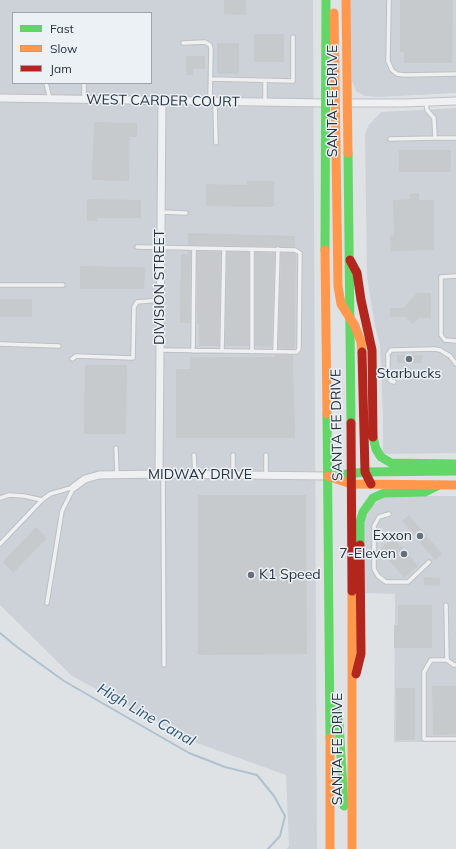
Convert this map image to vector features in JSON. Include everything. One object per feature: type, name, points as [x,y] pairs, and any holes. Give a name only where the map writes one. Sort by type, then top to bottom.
[{"type":"main road","name":"SANTA FE DRIVE","points":[[326,0],[325,283],[328,476],[330,849]]},
{"type":"main road","points":[[333,0],[335,43],[338,286],[341,304],[350,317],[361,342],[363,355],[365,472],[368,481],[371,484]]},
{"type":"main road","name":"SANTA FE DRIVE","points":[[346,0],[348,257],[350,317],[352,849]]},
{"type":"main road","points":[[348,257],[357,273],[361,300],[372,350],[373,435],[376,449],[381,457],[391,463],[456,464]]},
{"type":"main road","points":[[328,476],[365,472],[456,471]]},
{"type":"main road","points":[[328,476],[351,484],[456,485]]},
{"type":"main road","points":[[352,688],[361,654],[360,522],[363,512],[373,498],[384,493],[425,492],[438,485]]},
{"type":"main road","points":[[329,683],[339,723],[344,794],[344,849]]},
{"type":"street","name":"WEST CARDER COURT","points":[[0,98],[326,103]]},
{"type":"street","name":"DIVISION STREET","points":[[161,474],[160,248],[162,101]]},
{"type":"street","points":[[347,103],[426,103],[456,101]]},
{"type":"street","name":"MIDWAY DRIVE","points":[[74,487],[85,479],[98,475],[195,474],[328,476]]},
{"type":"lane","points":[[389,0],[388,61],[392,70],[397,74],[404,75],[456,74]]},
{"type":"lane","points":[[211,79],[293,81],[293,38]]},
{"type":"lane","points":[[183,43],[205,42],[210,44],[216,143]]},
{"type":"lane","points":[[265,81],[265,103]]},
{"type":"lane","points":[[46,84],[50,99]]},
{"type":"lane","points":[[84,84],[84,100]]},
{"type":"lane","points":[[426,103],[427,110],[434,118],[435,138]]},
{"type":"lane","points":[[390,139],[456,138]]},
{"type":"lane","points":[[161,212],[186,212]]},
{"type":"lane","points":[[137,248],[278,249],[295,250],[300,253],[299,349],[295,353],[160,350]]},
{"type":"lane","points":[[193,351],[194,248]]},
{"type":"lane","points":[[222,352],[224,249]]},
{"type":"lane","points":[[252,249],[252,352]]},
{"type":"lane","points":[[276,352],[278,249]]},
{"type":"lane","points":[[456,276],[441,277],[441,335],[446,340],[456,341]]},
{"type":"lane","points":[[0,285],[63,285]]},
{"type":"lane","points":[[72,359],[76,356],[134,358],[134,306],[137,302],[160,300]]},
{"type":"lane","points":[[0,344],[59,346]]},
{"type":"lane","points":[[394,382],[391,382],[388,376],[388,354],[392,350],[440,350],[450,356],[456,364]]},
{"type":"lane","points":[[116,448],[117,475]]},
{"type":"lane","points":[[194,455],[195,474]]},
{"type":"lane","points":[[233,455],[233,475]]},
{"type":"lane","points":[[266,455],[266,475]]},
{"type":"lane","points":[[161,474],[164,665]]},
{"type":"lane","points":[[0,544],[42,500],[50,494],[74,487]]},
{"type":"lane","points":[[47,603],[62,511],[74,487]]},
{"type":"lane","points":[[0,498],[9,495],[24,496],[42,500]]},
{"type":"lane","points":[[389,514],[378,517],[374,526],[374,569],[378,576],[386,582],[408,582],[429,562]]},
{"type":"lane","points":[[446,604],[446,660]]},
{"type":"lane","points":[[456,665],[446,660],[431,660],[424,672],[424,739],[456,739]]},
{"type":"shaded area","points":[[0,0],[313,0],[317,849],[286,849],[289,846],[286,775],[197,743],[72,676],[0,605]]},
{"type":"shaded area","points":[[350,0],[456,0],[456,93],[380,97],[365,96],[356,91],[352,81]]},
{"type":"shaded area","points":[[456,108],[456,453],[383,454],[380,345],[375,326],[367,277],[365,135],[368,126],[381,112]]},
{"type":"shaded area","points":[[386,496],[456,496],[456,742],[394,742],[395,594],[365,593],[364,524],[370,507]]},
{"type":"building","points":[[224,0],[246,0],[246,15],[224,14]]},
{"type":"building","points":[[400,0],[453,0],[452,63],[404,63],[404,52],[400,52]]},
{"type":"building","points":[[254,34],[284,34],[284,62],[254,62]]},
{"type":"building","points":[[217,43],[239,43],[239,74],[217,74]]},
{"type":"building","points":[[186,56],[205,56],[205,69],[193,69],[193,75],[186,75]]},
{"type":"building","points":[[94,122],[137,123],[137,137],[130,137],[129,181],[92,180]]},
{"type":"building","points":[[399,150],[451,150],[451,172],[399,172]]},
{"type":"building","points":[[247,181],[274,181],[274,207],[206,206],[206,184],[247,185]]},
{"type":"building","points":[[419,193],[419,200],[434,200],[434,250],[391,251],[390,236],[394,235],[393,200],[410,199],[410,194]]},
{"type":"building","points":[[87,199],[141,200],[141,218],[97,218],[97,221],[87,221]]},
{"type":"building","points":[[188,233],[295,236],[295,247],[188,245]]},
{"type":"building","points":[[188,251],[191,251],[190,323],[180,323],[181,254],[187,254]]},
{"type":"building","points":[[197,251],[221,252],[219,346],[199,346],[199,324],[197,324]]},
{"type":"building","points":[[227,252],[249,252],[249,346],[225,346]]},
{"type":"building","points":[[255,252],[275,253],[272,347],[255,346]]},
{"type":"building","points":[[281,253],[294,253],[296,255],[295,348],[293,349],[278,348]]},
{"type":"building","points":[[80,266],[145,267],[144,289],[80,289]]},
{"type":"building","points":[[417,293],[431,293],[431,318],[419,318],[412,324],[406,317],[390,317],[390,308],[403,308]]},
{"type":"building","points":[[0,299],[32,299],[32,317],[0,317]]},
{"type":"building","points":[[275,355],[293,355],[295,438],[176,438],[176,369],[190,369],[190,357],[275,357]]},
{"type":"building","name":"Starbucks","points":[[397,355],[422,355],[422,363],[397,363]]},
{"type":"building","points":[[85,365],[127,365],[126,434],[84,434]]},
{"type":"building","points":[[198,495],[306,495],[307,654],[198,655]]},
{"type":"building","points":[[409,515],[442,554],[435,560],[402,521]]},
{"type":"building","points":[[36,527],[47,538],[13,573],[3,562]]},
{"type":"building","points":[[393,537],[418,566],[404,578],[380,549]]},
{"type":"building","points":[[424,577],[440,578],[440,586],[424,585]]},
{"type":"building","points":[[398,605],[432,605],[432,648],[394,648],[394,625],[398,625]]},
{"type":"building","points":[[432,686],[456,686],[456,734],[433,735]]},
{"type":"building","points":[[396,688],[415,688],[415,740],[396,740]]},
{"type":"waterway","name":"High Line Canal","points":[[0,633],[64,681],[189,753],[225,767],[257,775],[274,796],[285,816],[280,836],[268,849]]},
{"type":"traffic: fast","points":[[325,250],[326,0]]},
{"type":"traffic: fast","points":[[348,153],[351,423]]},
{"type":"traffic: fast","points":[[327,414],[330,738]]},
{"type":"traffic: fast","points":[[373,437],[376,449],[381,457],[391,463],[456,464]]},
{"type":"traffic: fast","points":[[330,476],[365,472],[456,471]]},
{"type":"traffic: fast","points":[[360,545],[360,522],[363,512],[373,498],[384,493],[425,492],[439,485]]},
{"type":"traffic: fast","points":[[334,703],[339,723],[344,806]]},
{"type":"traffic: slow","points":[[346,0],[348,153]]},
{"type":"traffic: slow","points":[[334,13],[338,286],[341,304],[355,326],[361,342],[362,352]]},
{"type":"traffic: slow","points":[[325,250],[327,414]]},
{"type":"traffic: slow","points":[[328,476],[351,484],[456,485]]},
{"type":"traffic: slow","points":[[352,591],[352,849]]},
{"type":"traffic: slow","points":[[330,738],[330,849]]},
{"type":"traffic: jam","points":[[350,260],[357,273],[361,300],[372,350],[373,437]]},
{"type":"traffic: jam","points":[[362,352],[365,472],[371,484]]},
{"type":"traffic: jam","points":[[351,423],[352,591]]},
{"type":"traffic: jam","points":[[356,674],[361,654],[360,545]]},
{"type":"place","name":"Starbucks","points":[[409,359]]},
{"type":"place","name":"Exxon","points":[[420,536]]},
{"type":"place","name":"7-Eleven","points":[[404,554]]},
{"type":"place","name":"K1 Speed","points":[[251,575]]}]
